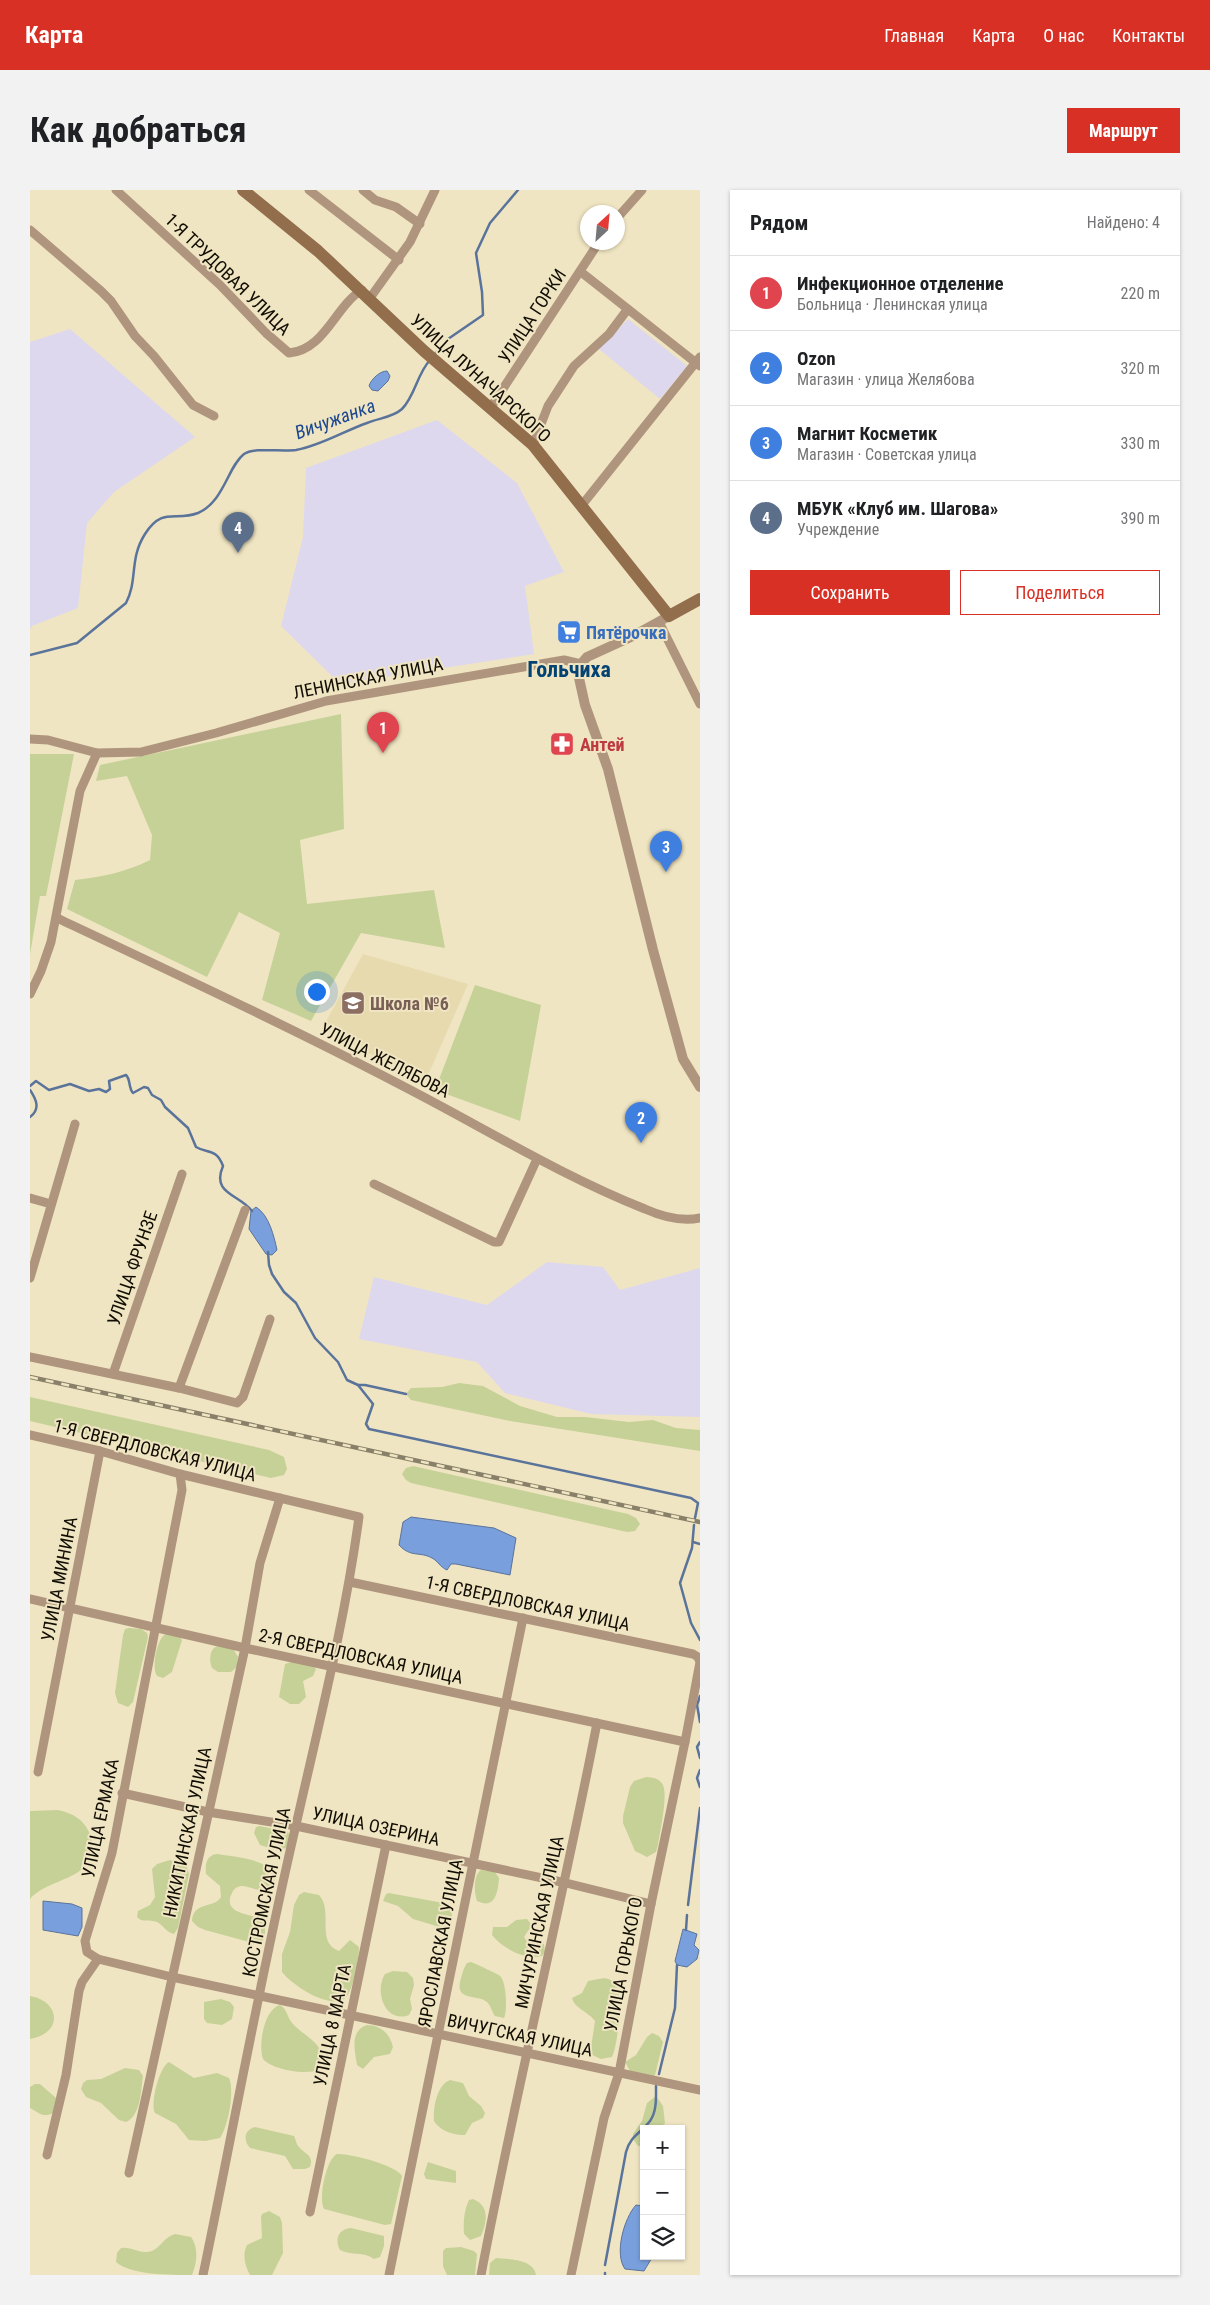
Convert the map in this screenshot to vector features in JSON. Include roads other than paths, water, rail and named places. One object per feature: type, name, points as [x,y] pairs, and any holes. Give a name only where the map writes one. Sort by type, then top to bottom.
[{"type":"main road","name":"УЛИЦА ЛУНАЧАРСКОГО","points":[[243,190],[318,251],[366,294],[424,351],[533,445],[582,506],[664,619]]},
{"type":"main road","points":[[664,619],[700,599]]},
{"type":"street","name":"1-Я ТРУДОВАЯ УЛИЦА","points":[[116,190],[220,285],[266,333],[289,353],[302,350],[314,342],[332,324],[350,299],[366,294]]},
{"type":"street","points":[[309,190],[398,260]]},
{"type":"street","points":[[363,190],[375,200],[396,207],[420,224]]},
{"type":"street","points":[[366,294],[398,260],[420,224],[435,190]]},
{"type":"street","points":[[625,209],[642,190]]},
{"type":"street","points":[[30,230],[102,291],[135,336],[154,356],[193,406],[214,416]]},
{"type":"street","name":"УЛИЦА ГОРКИ","points":[[491,407],[594,250]]},
{"type":"street","points":[[581,272],[627,310],[699,362],[582,506]]},
{"type":"street","points":[[533,445],[548,406],[574,366],[609,334],[627,310]]},
{"type":"street","points":[[700,704],[664,619],[587,657],[581,664],[578,678],[608,769],[680,1050],[683,1059],[700,1087]]},
{"type":"street","name":"ЛЕНИНСКАЯ УЛИЦА","points":[[30,738],[48,740],[97,753],[141,752],[216,733],[326,701],[564,660],[581,664]]},
{"type":"street","points":[[30,994],[41,971],[56,918],[80,791],[97,753]]},
{"type":"street","name":"УЛИЦА ЖЕЛЯБОВА","points":[[56,918],[234,1002],[420,1095],[537,1159],[650,1211],[676,1220],[700,1218]]},
{"type":"street","points":[[30,1278],[75,1124]]},
{"type":"street","points":[[374,1184],[494,1242],[499,1242],[537,1159]]},
{"type":"street","name":"УЛИЦА ФРУНЗЕ","points":[[113,1374],[182,1174]]},
{"type":"street","points":[[30,1198],[51,1204]]},
{"type":"street","points":[[179,1388],[245,1210]]},
{"type":"street","points":[[30,1357],[179,1388],[237,1403],[243,1398],[270,1319]]},
{"type":"street","name":"1-Я СВЕРДЛОВСКАЯ УЛИЦА","points":[[30,1435],[100,1451],[180,1474],[359,1517]]},
{"type":"street","name":"УЛИЦА МИНИНА","points":[[38,1772],[100,1451]]},
{"type":"street","name":"УЛИЦА ЕРМАКА","points":[[98,1959],[87,1952],[85,1942],[112,1853],[122,1793],[182,1490],[180,1474]]},
{"type":"street","name":"НИКИТИНСКАЯ УЛИЦА","points":[[129,2173],[245,1648],[260,1563],[280,1498]]},
{"type":"street","name":"КОСТРОМСКАЯ УЛИЦА","points":[[203,2275],[296,1826],[333,1665],[350,1582],[359,1517]]},
{"type":"street","name":"1-Я СВЕРДЛОВСКАЯ УЛИЦА","points":[[350,1582],[693,1654],[698,1657]]},
{"type":"street","name":"2-Я СВЕРДЛОВСКАЯ УЛИЦА","points":[[30,1599],[245,1648],[333,1665],[686,1742]]},
{"type":"street","name":"ЯРОСЛАВСКАЯ УЛИЦА","points":[[389,2275],[472,1863],[507,1704],[523,1618]]},
{"type":"street","name":"УЛИЦА ГОРЬКОГО","points":[[571,2275],[604,2118],[619,2073],[651,1904],[686,1742],[700,1662],[698,1657]]},
{"type":"street","name":"МИЧУРИНСКАЯ УЛИЦА","points":[[481,2275],[566,1882],[597,1723]]},
{"type":"street","name":"УЛИЦА ОЗЕРИНА","points":[[122,1793],[208,1812],[296,1826],[566,1882],[651,1904]]},
{"type":"street","name":"УЛИЦА 8 МАРТА","points":[[310,2212],[331,2103],[386,1845]]},
{"type":"street","points":[[47,2155],[66,2074],[79,1991],[85,1977],[98,1959]]},
{"type":"street","name":"ВИЧУГСКАЯ УЛИЦА","points":[[98,1959],[172,1977],[700,2090]]},
{"type":"water","points":[[387,371],[390,376],[388,381],[378,391],[372,390],[369,386],[372,381],[379,374]]},
{"type":"water","points":[[256,1207],[268,1220],[272,1232],[277,1250],[272,1255],[266,1254],[249,1229],[251,1211]]},
{"type":"water","points":[[411,1517],[494,1528],[516,1538],[510,1575],[456,1564],[451,1564],[447,1570],[432,1558],[407,1552],[399,1545],[403,1522]]},
{"type":"water","points":[[43,1901],[72,1904],[82,1908],[82,1927],[78,1936],[43,1930]]},
{"type":"water","points":[[683,1929],[697,1934],[694,1945],[699,1950],[697,1959],[687,1967],[677,1965],[675,1961]]},
{"type":"water","points":[[636,2205],[640,2206],[640,2260],[651,2260],[644,2271],[625,2269],[620,2254],[624,2227]]},
{"type":"waterway","name":"Вичужанка","points":[[435,354],[448,339],[483,315],[482,292],[476,253],[490,223],[518,190]]},
{"type":"waterway","name":"Вичужанка","points":[[30,655],[77,643],[126,603],[132,586],[137,552],[140,543],[152,525],[164,517],[190,515],[207,508],[220,493],[238,460],[244,454],[254,451],[305,448],[371,421],[394,414],[406,404],[430,360]]},
{"type":"waterway","points":[[30,1086],[36,1081],[49,1090],[70,1084],[89,1091],[99,1089],[106,1092],[110,1089],[109,1081],[126,1075],[133,1093],[144,1087],[148,1088],[152,1095],[161,1100],[165,1107],[188,1128],[196,1147],[218,1156],[223,1166],[220,1175],[223,1188],[247,1205],[252,1211]]},
{"type":"waterway","points":[[30,1090],[36,1100],[35,1111],[30,1117]]},
{"type":"waterway","points":[[268,1252],[272,1274],[284,1292],[296,1303],[315,1338],[338,1362],[347,1380],[358,1385],[373,1404],[366,1424],[369,1429],[691,1498],[698,1503],[695,1518]]},
{"type":"waterway","points":[[358,1385],[406,1394]]},
{"type":"waterway","points":[[694,1525],[692,1548],[680,1583],[691,1623],[700,1640]]},
{"type":"waterway","points":[[693,1542],[700,1544]]},
{"type":"waterway","points":[[700,1696],[697,1705],[700,1722]]},
{"type":"waterway","points":[[700,1742],[697,1747],[700,1758]]},
{"type":"waterway","points":[[700,1770],[697,1778],[700,1787]]},
{"type":"waterway","points":[[688,1905],[700,1808]]},
{"type":"waterway","points":[[686,1930],[687,1915]]},
{"type":"waterway","points":[[659,2074],[675,2008],[677,1965]]},
{"type":"waterway","points":[[605,2265],[626,2152],[630,2142],[647,2125],[654,2113],[656,2086]]},
{"type":"railway","points":[[30,1377],[700,1522]]},
{"type":"place","name":"МБУК «Клуб им. Шагова»","points":[[238,553]]},
{"type":"place","name":"Пятёрочка","points":[[569,632]]},
{"type":"place","name":"Антей","points":[[562,744]]},
{"type":"place","name":"Инфекционное отделение","points":[[383,753]]},
{"type":"place","name":"Магнит Косметик","points":[[666,872]]},
{"type":"place","name":"Школа №6","points":[[353,1003]]},
{"type":"place","name":"Ozon","points":[[641,1143]]},
{"type":"district","name":"Гольчиха","points":[[569,669]]}]
